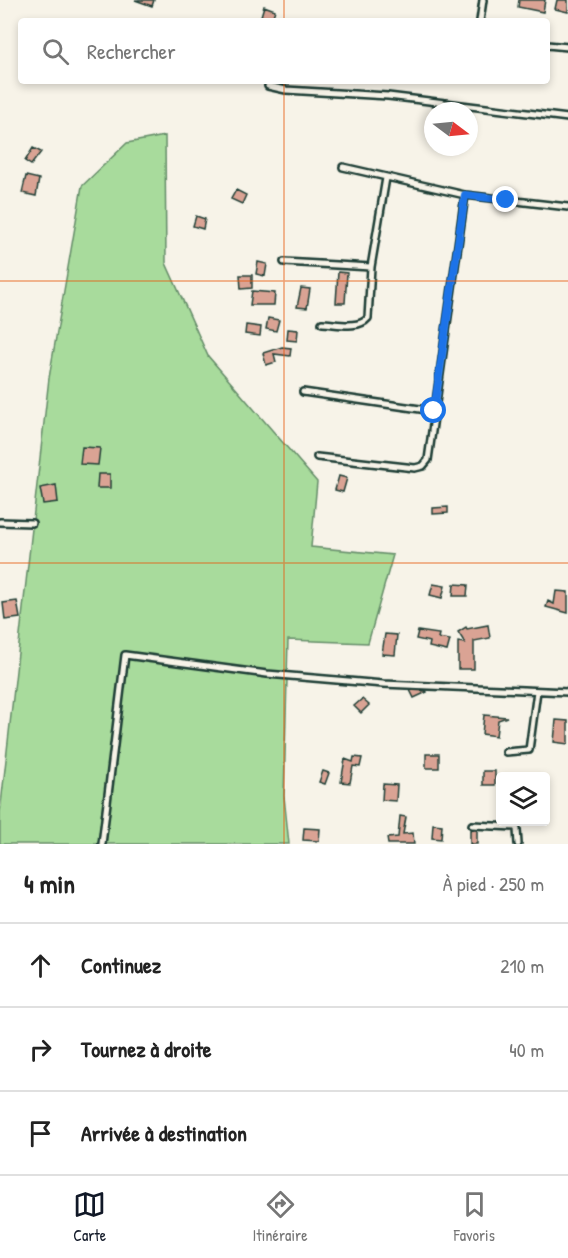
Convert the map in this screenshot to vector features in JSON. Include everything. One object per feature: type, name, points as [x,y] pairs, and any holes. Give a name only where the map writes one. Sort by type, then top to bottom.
[{"type":"street","points":[[480,18],[483,0]]},
{"type":"street","points":[[550,45],[568,47]]},
{"type":"street","points":[[268,86],[286,90],[388,96],[568,118]]},
{"type":"street","points":[[343,167],[465,195],[568,207]]},
{"type":"street","points":[[322,322],[355,325],[364,323],[368,318],[371,267],[386,178]]},
{"type":"street","points":[[317,457],[415,468],[423,466],[428,459],[465,195]]},
{"type":"street","points":[[284,262],[371,267]]},
{"type":"street","points":[[303,392],[434,411]]},
{"type":"street","points":[[0,522],[32,523]]},
{"type":"street","points":[[102,844],[124,655],[267,674],[360,682],[568,692]]},
{"type":"street","points":[[506,752],[529,750],[537,691]]},
{"type":"street","points":[[472,825],[515,827],[518,844]]},
{"type":"green space","points":[[165,136],[166,263],[208,356],[317,482],[311,547],[393,555],[368,643],[288,640],[284,796],[289,844],[0,844],[0,813],[49,378],[82,186],[127,143]]},
{"type":"building","points":[[135,0],[154,0],[152,6]]},
{"type":"building","points":[[519,0],[545,0],[543,12],[518,7]]},
{"type":"building","points":[[557,0],[568,0],[568,12],[555,9]]},
{"type":"building","points":[[264,6],[275,10],[272,18],[261,16]]},
{"type":"building","points":[[33,148],[41,152],[31,165],[25,161]]},
{"type":"building","points":[[26,176],[39,179],[36,196],[22,193]]},
{"type":"building","points":[[236,190],[246,195],[242,204],[231,199]]},
{"type":"building","points":[[196,216],[205,219],[203,229],[193,226]]},
{"type":"building","points":[[258,262],[267,264],[265,276],[256,274]]},
{"type":"building","points":[[338,272],[347,273],[345,303],[336,303]]},
{"type":"building","points":[[240,275],[252,275],[252,288],[241,289]]},
{"type":"building","points":[[301,288],[310,289],[307,308],[297,307]]},
{"type":"building","points":[[252,291],[275,293],[274,305],[250,305]]},
{"type":"building","points":[[268,318],[279,320],[276,331],[266,329]]},
{"type":"building","points":[[246,325],[261,327],[260,336],[245,334]]},
{"type":"building","points":[[288,329],[298,330],[297,341],[287,340]]},
{"type":"building","points":[[282,347],[291,348],[290,356],[274,354],[276,362],[266,365],[263,353]]},
{"type":"building","points":[[82,447],[100,448],[98,465],[80,464]]},
{"type":"building","points":[[98,474],[110,474],[110,488],[97,488]]},
{"type":"building","points":[[339,476],[347,478],[343,492],[335,490]]},
{"type":"building","points":[[56,485],[58,502],[43,504],[40,488]]},
{"type":"building","points":[[448,507],[448,513],[433,514],[433,508]]},
{"type":"building","points":[[433,584],[445,586],[442,598],[430,595]]},
{"type":"building","points":[[454,584],[468,585],[467,596],[453,596]]},
{"type":"building","points":[[556,591],[568,592],[568,613],[546,607],[548,601],[554,604]]},
{"type":"building","points":[[17,601],[20,618],[5,620],[3,603]]},
{"type":"building","points":[[488,625],[490,638],[474,641],[474,669],[458,669],[458,642],[465,643],[458,632],[466,627],[467,629]]},
{"type":"building","points":[[418,631],[439,634],[438,638],[450,640],[447,651],[429,647],[430,642],[416,639]]},
{"type":"building","points":[[385,634],[397,635],[395,655],[382,654]]},
{"type":"building","points":[[410,690],[426,691],[427,692],[414,698]]},
{"type":"building","points":[[362,699],[369,705],[361,713],[354,706]]},
{"type":"building","points":[[484,715],[507,717],[498,720],[496,736],[482,734]]},
{"type":"building","points":[[556,720],[568,721],[568,744],[554,742]]},
{"type":"building","points":[[426,754],[439,754],[439,768],[426,768]]},
{"type":"building","points":[[354,757],[362,758],[360,767],[353,766],[350,783],[341,782],[345,759],[353,762]]},
{"type":"building","points":[[323,771],[329,773],[325,784],[319,782]]},
{"type":"building","points":[[483,771],[495,771],[495,785],[483,785]]},
{"type":"building","points":[[383,784],[397,785],[396,801],[382,800]]},
{"type":"building","points":[[400,816],[406,817],[403,834],[413,833],[414,844],[388,844],[387,838],[398,837]]},
{"type":"building","points":[[433,824],[442,825],[441,839],[432,838]]},
{"type":"building","points":[[304,828],[320,829],[319,841],[303,840]]},
{"type":"building","points":[[470,830],[477,830],[477,844],[470,844]]},
{"type":"route","points":[[434,411],[465,195],[506,200]]}]
